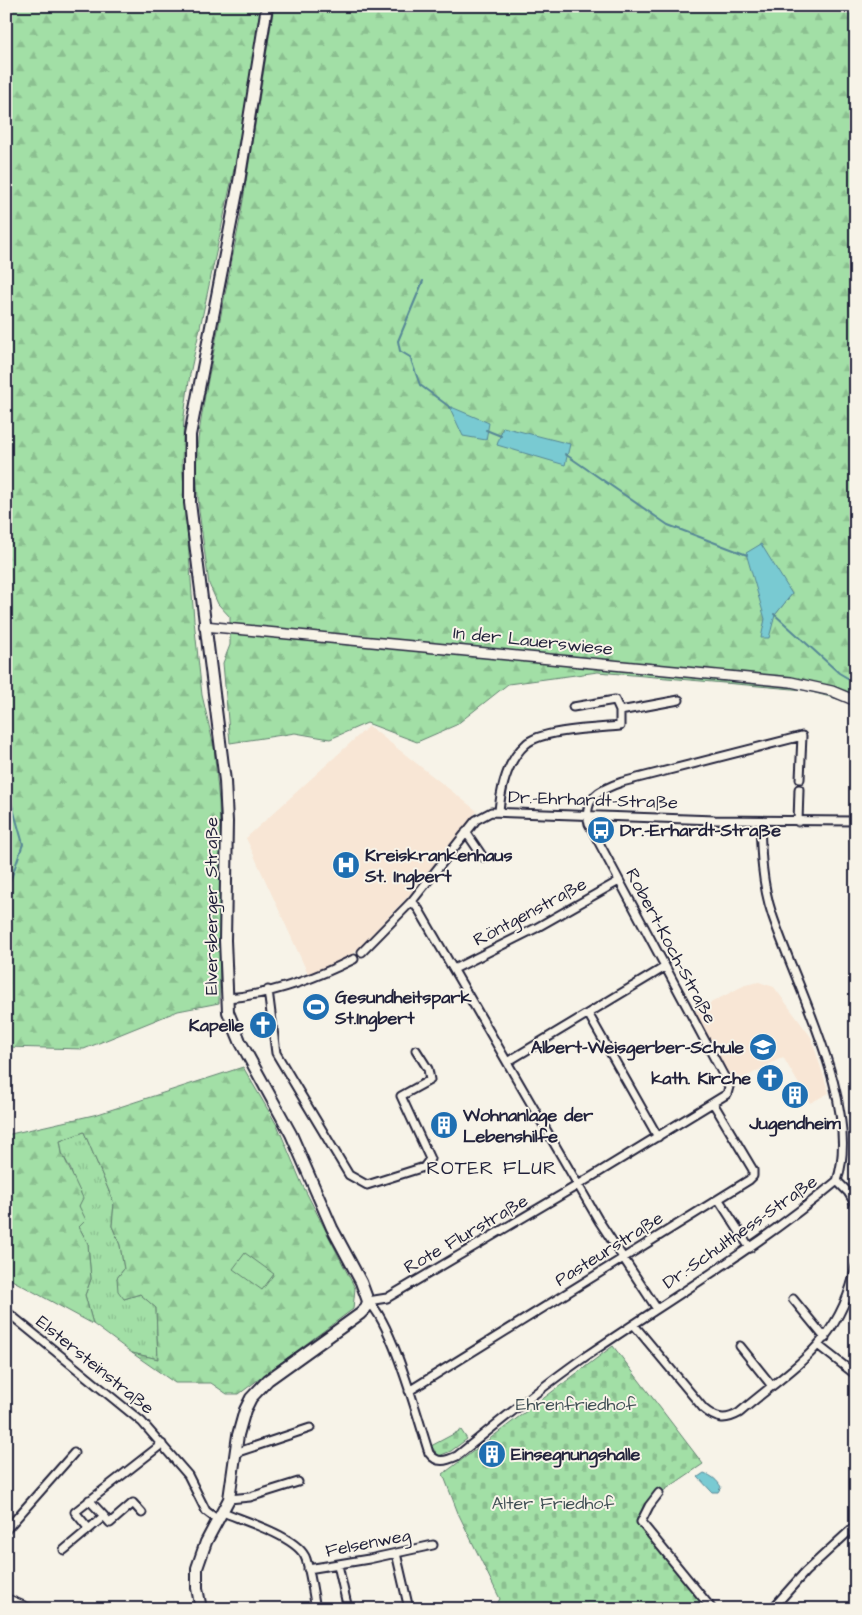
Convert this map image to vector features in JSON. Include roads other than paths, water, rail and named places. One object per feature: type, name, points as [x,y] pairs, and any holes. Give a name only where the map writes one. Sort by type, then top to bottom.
[{"type":"main road","name":"Elversberger Straße","points":[[267,6],[239,182],[190,435],[189,476],[204,626],[225,782],[227,830],[225,940],[227,998],[231,1021],[240,1041],[290,1134],[332,1228],[361,1282],[368,1301]]},
{"type":"main road","points":[[201,1609],[197,1588],[197,1568],[229,1499],[235,1453],[245,1410],[259,1389],[360,1314],[366,1308],[368,1301]]},
{"type":"street","name":"In der Lauerswiese","points":[[204,626],[792,682],[832,690],[856,701]]},
{"type":"street","points":[[499,811],[507,774],[526,744],[545,736],[620,726],[620,711],[615,700],[573,707]]},
{"type":"street","points":[[620,711],[679,700]]},
{"type":"street","points":[[588,815],[591,799],[597,792],[608,787],[802,736],[800,779]]},
{"type":"street","points":[[798,822],[799,789]]},
{"type":"street","name":"Dr.-Ehrhardt-Straße","points":[[362,952],[412,901],[466,832],[484,814],[499,811],[798,822],[856,821]]},
{"type":"street","name":"Robert-Koch-Straße","points":[[588,815],[589,824],[726,1080],[728,1091]]},
{"type":"street","points":[[760,820],[764,884],[772,914],[827,1042],[842,1085]]},
{"type":"street","points":[[466,832],[483,857]]},
{"type":"street","name":"Röntgenstraße","points":[[454,969],[536,928],[619,881]]},
{"type":"street","points":[[412,901],[454,969],[578,1185],[622,1258],[657,1310]]},
{"type":"street","points":[[227,998],[268,990],[314,976],[354,959]]},
{"type":"street","points":[[507,1062],[665,967]]},
{"type":"street","points":[[268,990],[276,1053],[349,1175],[366,1185],[424,1167],[430,1159],[401,1096],[430,1080],[428,1069],[416,1050]]},
{"type":"street","points":[[589,1014],[658,1137]]},
{"type":"street","name":"Rote Flurstraße","points":[[368,1301],[386,1298],[658,1137],[727,1094],[728,1091]]},
{"type":"street","name":"Pasteurstraße","points":[[409,1392],[749,1180],[753,1176],[753,1170],[713,1103]]},
{"type":"street","name":"Dr.-Schulthess-Straße","points":[[409,1392],[429,1453],[433,1458],[441,1462],[457,1456],[530,1396],[750,1248],[837,1181],[848,1156],[850,1142]]},
{"type":"street","points":[[837,1181],[848,1192],[856,1205]]},
{"type":"street","points":[[719,1200],[750,1248]]},
{"type":"street","points":[[634,1325],[704,1409],[715,1417],[727,1419],[734,1416],[772,1386],[819,1346],[848,1297],[856,1266]]},
{"type":"street","points":[[848,1297],[856,1301]]},
{"type":"street","points":[[793,1299],[825,1338]]},
{"type":"street","points":[[368,1301],[376,1308],[409,1392]]},
{"type":"street","name":"Elstersteinstraße","points":[[6,1311],[136,1416],[188,1475],[206,1511],[221,1516]]},
{"type":"street","points":[[740,1346],[772,1386]]},
{"type":"street","points":[[819,1346],[856,1375]]},
{"type":"street","points":[[235,1453],[310,1428]]},
{"type":"street","points":[[89,1529],[75,1512],[162,1444]]},
{"type":"street","points":[[6,1530],[74,1453]]},
{"type":"street","points":[[229,1499],[250,1497],[298,1482]]},
{"type":"street","points":[[659,1493],[649,1506],[641,1522],[712,1609]]},
{"type":"street","points":[[89,1500],[110,1524],[133,1503],[142,1513]]},
{"type":"street","points":[[64,1550],[104,1516]]},
{"type":"street","points":[[221,1516],[270,1531],[292,1543],[304,1554],[316,1609]]},
{"type":"street","points":[[772,1609],[805,1572],[856,1525]]},
{"type":"street","name":"Felsenweg","points":[[308,1569],[396,1554],[433,1545]]},
{"type":"street","points":[[396,1554],[409,1609]]},
{"type":"street","points":[[338,1565],[348,1609]]},
{"type":"street","points":[[6,1599],[30,1609]]},
{"type":"water","points":[[449,406],[489,423],[486,440],[463,436]]},
{"type":"water","points":[[503,427],[570,444],[565,465],[497,445]]},
{"type":"water","points":[[761,544],[792,594],[775,615],[769,638],[761,638],[765,619],[746,553]]},
{"type":"water","points":[[704,1473],[714,1478],[721,1487],[718,1492],[712,1492],[698,1477]]},
{"type":"waterway","points":[[423,281],[398,341],[400,351],[410,357],[420,385],[451,408]]},
{"type":"waterway","points":[[486,430],[501,436]]},
{"type":"waterway","points":[[565,454],[668,525],[747,555]]},
{"type":"waterway","points":[[774,614],[839,673],[856,683]]},
{"type":"waterway","points":[[6,784],[23,844],[6,893]]},
{"type":"place","name":"Dr.-Erhardt-Straße","points":[[601,830]]},
{"type":"place","name":"Kreiskrankenhaus St. Ingbert","points":[[346,865]]},
{"type":"place","name":"Gesundheitspark St.Ingbert","points":[[316,1007]]},
{"type":"place","name":"Kapelle","points":[[263,1025]]},
{"type":"place","name":"Albert-Weisgerber-Schule","points":[[763,1047]]},
{"type":"place","name":"kath. Kirche","points":[[770,1078]]},
{"type":"place","name":"Jugendheim","points":[[795,1095]]},
{"type":"place","name":"Wohnanlage der Lebenshilfe","points":[[444,1125]]},
{"type":"place","name":"Einsegnungshalle","points":[[492,1454]]},
{"type":"district","name":"ROTER FLUR","points":[[492,1168]]},
{"type":"park label","name":"Ehrenfriedhof","points":[[576,1404]]},
{"type":"park label","name":"Alter Friedhof","points":[[553,1503]]}]
